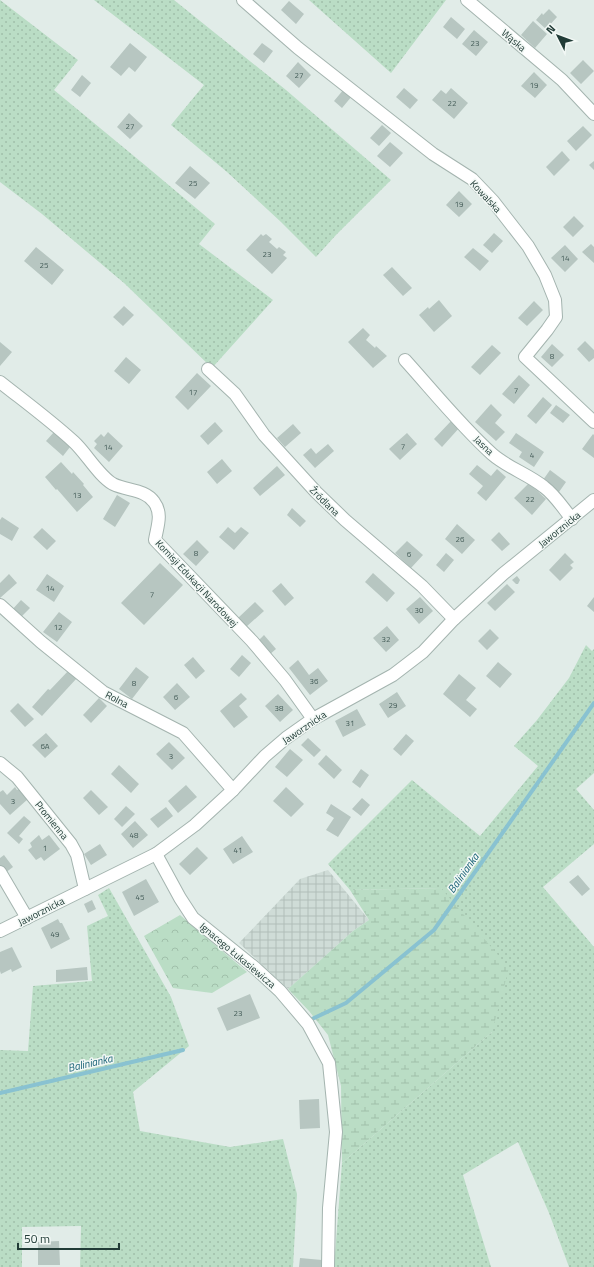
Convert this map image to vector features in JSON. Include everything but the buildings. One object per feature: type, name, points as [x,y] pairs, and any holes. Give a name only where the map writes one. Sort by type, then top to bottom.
[{"type":"street","name":"Kowalska","points":[[243,0],[298,48],[433,154],[472,179],[493,201],[528,246],[545,275],[555,300],[556,317],[525,357],[594,422]]},
{"type":"street","name":"Wąska","points":[[467,0],[562,80],[594,114]]},
{"type":"street","name":"Jasna","points":[[405,360],[493,454],[506,465],[544,487],[557,499],[572,519]]},
{"type":"street","name":"Źródlana","points":[[208,369],[235,394],[264,435],[316,492],[344,520],[422,586],[454,619]]},
{"type":"street","name":"Komisji Edukacji Narodowej","points":[[0,382],[74,442],[103,475],[113,484],[126,489],[143,492],[154,501],[160,512],[155,540],[252,641],[285,680],[313,719]]},
{"type":"street","name":"Jaworznicka","points":[[0,931],[156,854],[195,825],[232,790],[264,756],[286,738],[313,719],[393,675],[423,652],[454,619],[503,574],[594,500]]},
{"type":"street","name":"Rolna","points":[[0,606],[40,642],[103,692],[183,733],[232,790]]},
{"type":"street","name":"Promienna","points":[[0,763],[17,777],[71,844],[77,855],[85,889]]},
{"type":"street","name":"Ignacego Łukasiewicza","points":[[156,854],[180,898],[193,918],[259,971],[280,991],[306,1021],[329,1063],[336,1124],[335,1155],[329,1208],[328,1267]]},
{"type":"street","points":[[0,872],[27,918]]},
{"type":"shaded area","points":[[328,870],[369,920],[353,931],[288,989],[239,943],[300,879]]},
{"type":"green space","points":[[0,0],[78,60],[54,90],[215,224],[199,244],[273,300],[212,368],[124,283],[42,214],[0,182]]},
{"type":"green space","points":[[94,0],[174,0],[286,90],[391,180],[316,257],[227,172],[171,125],[204,85]]},
{"type":"green space","points":[[309,0],[446,0],[391,73]]},
{"type":"green space","points":[[586,645],[592,651],[594,649],[594,773],[576,789],[594,810],[594,844],[543,887],[594,947],[594,1267],[569,1267],[549,1213],[518,1142],[463,1175],[491,1267],[334,1267],[342,1163],[492,1032],[441,888],[350,890],[328,864],[412,780],[480,836],[538,766],[514,746],[537,720],[569,678]]},
{"type":"green space","points":[[109,888],[171,997],[189,1046],[133,1092],[140,1131],[230,1147],[283,1139],[297,1194],[293,1267],[80,1267],[81,1226],[22,1227],[22,1267],[0,1267],[0,1050],[28,1051],[33,986],[92,981],[87,926],[108,916],[98,895]]},
{"type":"green space","points":[[441,888],[509,968],[492,1032],[342,1163],[341,1086],[328,1035],[309,1011],[288,989],[353,931],[369,920],[350,890]]},
{"type":"green space","points":[[180,915],[247,972],[212,993],[173,988],[144,936]]},
{"type":"waterway","name":"Balinianka","points":[[312,1019],[346,1003],[434,930],[594,703]]},
{"type":"waterway","name":"Balinianka","points":[[0,1093],[183,1050]]}]
